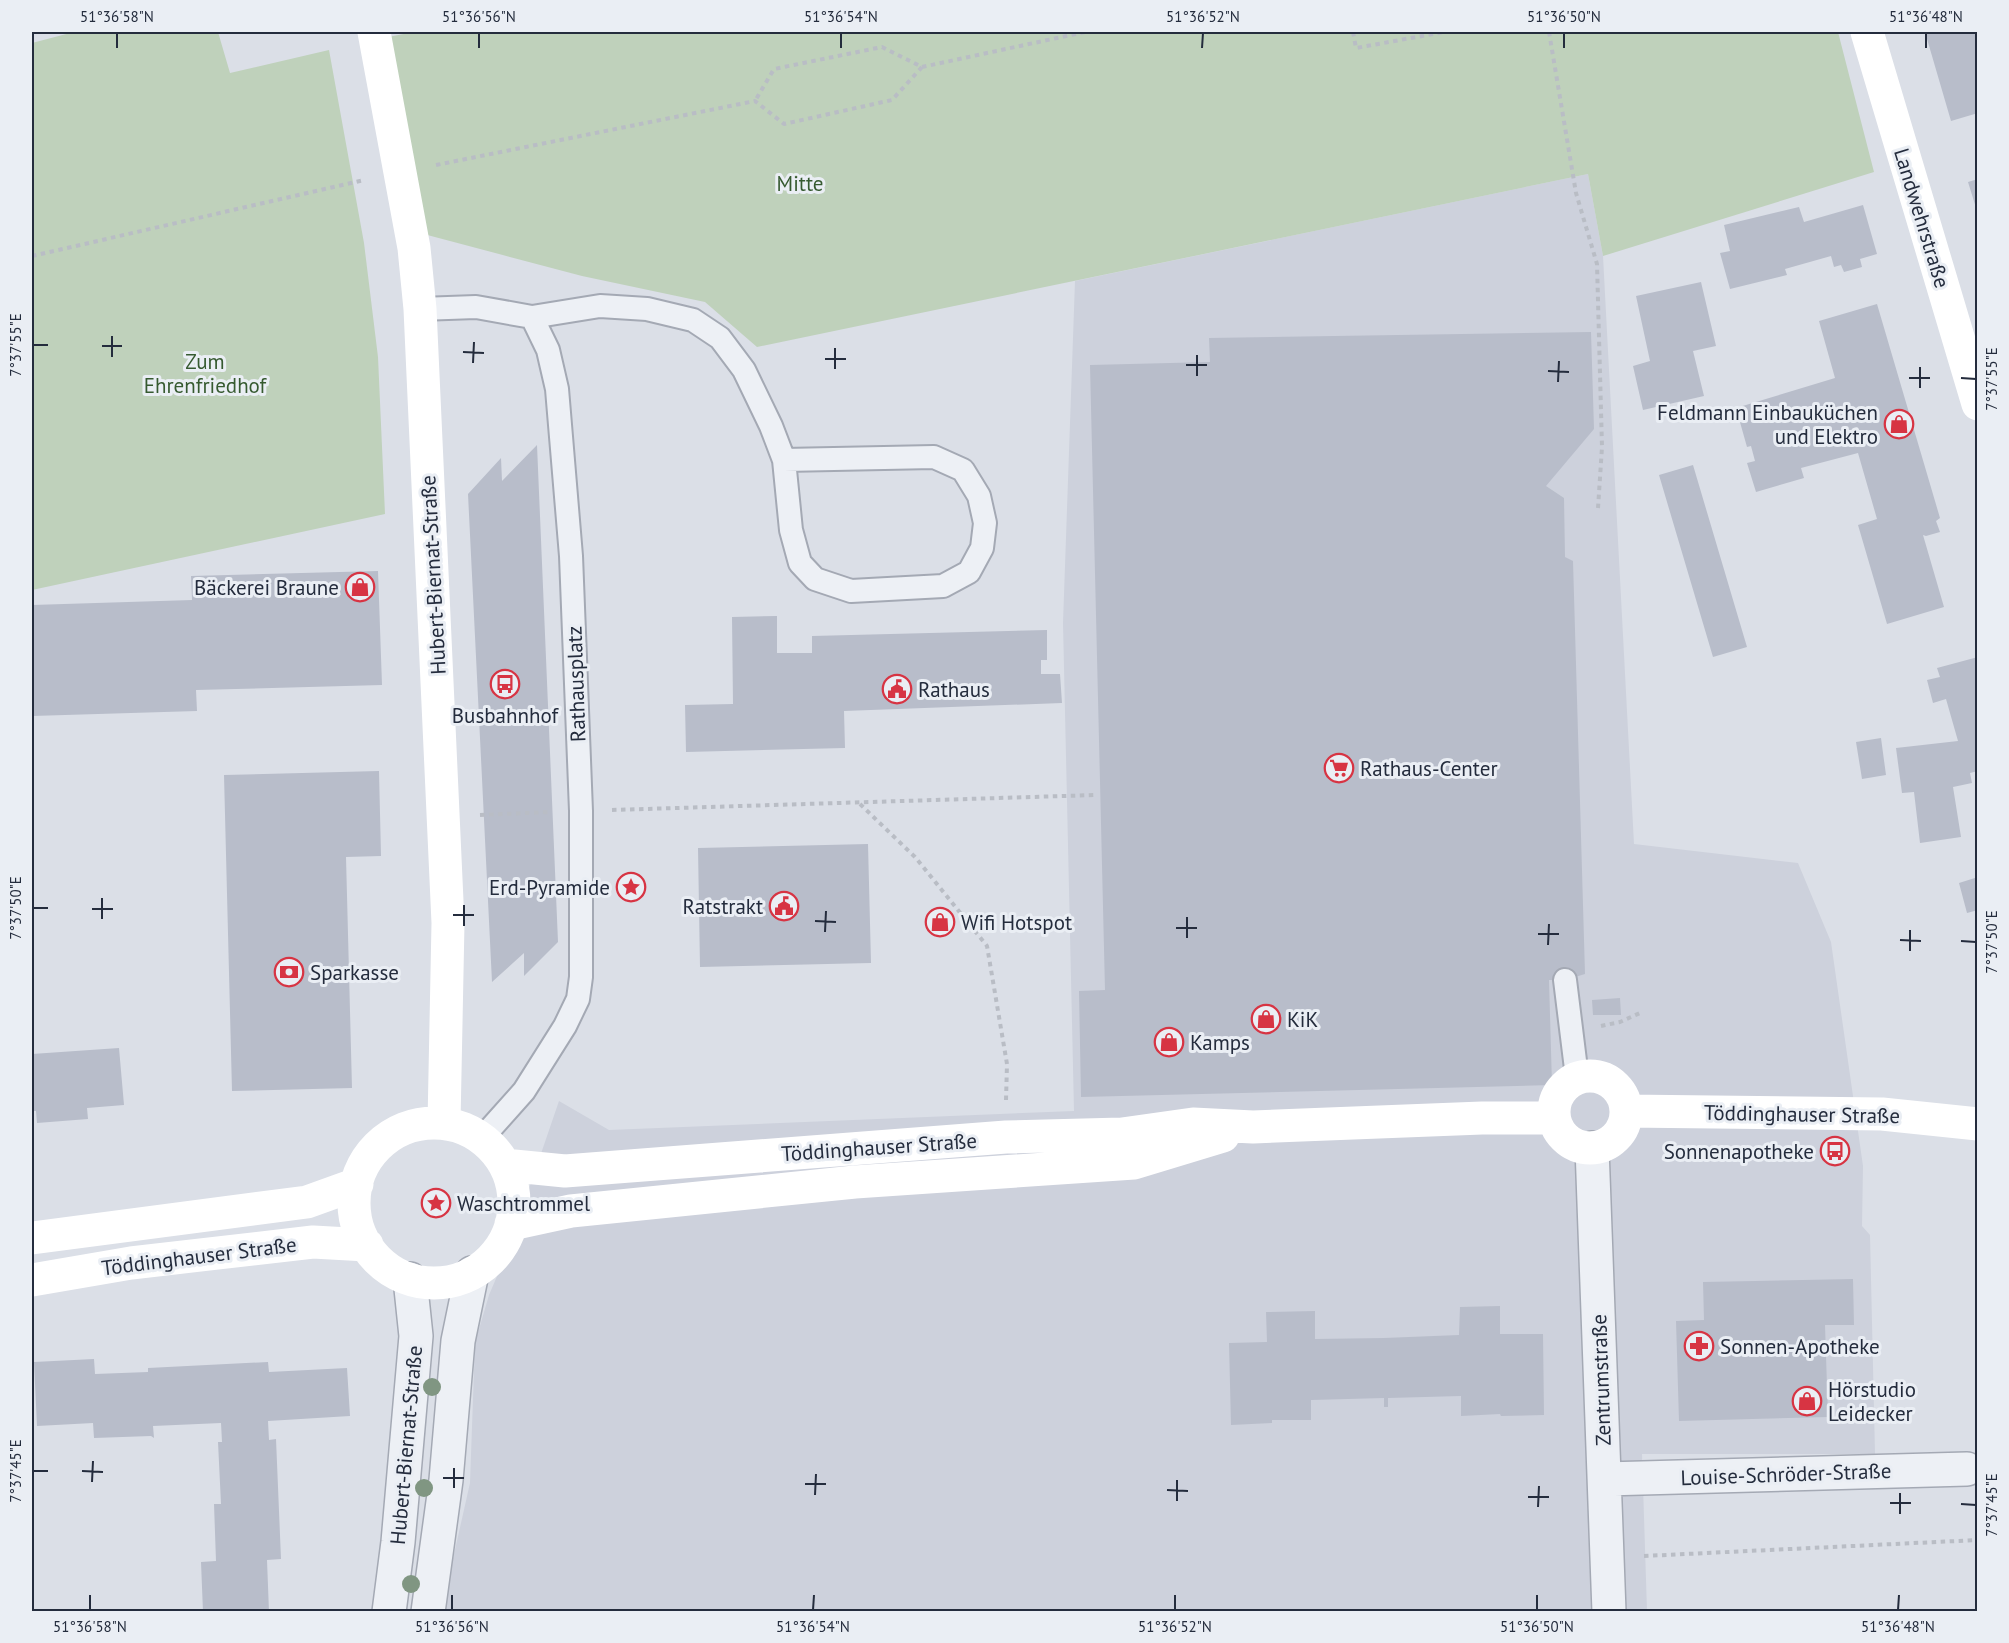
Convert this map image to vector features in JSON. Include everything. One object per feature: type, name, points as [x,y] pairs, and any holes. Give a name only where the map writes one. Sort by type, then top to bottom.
[{"type":"street","name":"Hubert-Biernat-Straße","points":[[374,32],[414,248],[420,309],[448,923],[444,1123]]},
{"type":"street","name":"Landwehrstraße","points":[[1867,32],[1977,404]]},
{"type":"street","points":[[1588,1075],[1599,1076],[1610,1081],[1619,1089],[1626,1111],[1625,1120],[1617,1137],[1609,1143],[1592,1148],[1571,1144],[1563,1137],[1554,1119],[1553,1106],[1557,1094],[1566,1084],[1576,1077],[1588,1075]]},
{"type":"street","name":"Töddinghauser Straße","points":[[1626,1111],[1882,1114],[1977,1124]]},
{"type":"street","name":"Töddinghauser Straße","points":[[505,1165],[565,1171],[1006,1137],[1122,1134],[1193,1124],[1253,1127],[1482,1118],[1554,1119]]},
{"type":"street","points":[[444,1123],[464,1128],[482,1138],[495,1150],[505,1165],[512,1184],[514,1204],[512,1224],[503,1244],[489,1260],[472,1273],[452,1281],[430,1282],[410,1279],[393,1271],[378,1260],[367,1245],[358,1226],[354,1204],[357,1184],[365,1162],[380,1144],[399,1131],[421,1124],[444,1123]]},
{"type":"street","name":"Töddinghauser Straße","points":[[512,1224],[571,1211],[855,1182],[1134,1163],[1253,1127]]},
{"type":"street","name":"Zentrumstraße","points":[[1592,1148],[1609,1611]]},
{"type":"street","name":"Töddinghauser Straße","points":[[32,1238],[307,1202],[357,1184]]},
{"type":"street","name":"Töddinghauser Straße","points":[[32,1280],[131,1263],[303,1243],[367,1245]]},
{"type":"street","name":"Hubert-Biernat-Straße","points":[[428,1611],[446,1480],[458,1341],[472,1273]]},
{"type":"street","name":"Hubert-Biernat-Straße","points":[[389,1611],[399,1542],[416,1336],[410,1279]]},
{"type":"street","name":"Louise-Schröder-Straße","points":[[1605,1479],[1967,1469]]},
{"type":"lane","points":[[420,309],[476,307],[532,317],[600,306],[647,309],[693,320],[720,338],[744,370],[771,426],[784,460],[791,530],[800,563],[815,579],[851,591],[942,586],[969,572],[982,548],[985,523],[979,496],[963,470],[934,457],[784,460]]},
{"type":"lane","name":"Rathausplatz","points":[[482,1138],[524,1091],[565,1026],[578,999],[581,977],[581,811],[571,556],[557,389],[548,350],[532,317]]},
{"type":"lane","points":[[1565,980],[1576,1077]]},
{"type":"path","points":[[755,101],[784,124],[892,100],[922,68],[1085,32]]},
{"type":"path","points":[[1353,32],[1356,48],[1444,32]]},
{"type":"path","points":[[1549,32],[1576,193],[1597,264],[1602,447],[1598,508]]},
{"type":"path","points":[[32,256],[400,172],[755,101],[774,69],[882,47],[922,68]]},
{"type":"path","points":[[444,817],[1096,795]]},
{"type":"path","points":[[860,804],[915,857],[987,946],[1007,1064],[1006,1137]]},
{"type":"path","points":[[1571,1033],[1620,1022],[1640,1013]]},
{"type":"path","points":[[1607,1558],[1977,1540]]},
{"type":"shaded area","points":[[1588,174],[1603,256],[1634,844],[1798,863],[1831,942],[1863,1166],[1862,1226],[1870,1235],[1875,1454],[1642,1454],[1647,1611],[441,1612],[470,1483],[475,1343],[489,1295],[507,1253],[559,1101],[609,1130],[1074,1111],[1063,623],[1075,281]]},
{"type":"green space","name":"Zum Ehrenfriedhof","points":[[74,32],[218,32],[230,73],[329,50],[364,243],[378,357],[385,514],[32,590],[32,43]]},
{"type":"green space","name":"Mitte","points":[[414,32],[1838,32],[1874,172],[1603,256],[1588,174],[757,347],[705,302],[582,276],[416,232],[388,37]]},
{"type":"building","points":[[1925,32],[1978,32],[1978,113],[1951,121]]},
{"type":"building","points":[[1978,179],[1978,211],[1977,211],[1968,182]]},
{"type":"building","points":[[1863,205],[1877,254],[1860,259],[1862,267],[1844,272],[1841,265],[1834,267],[1831,256],[1785,269],[1787,275],[1730,289],[1720,253],[1730,251],[1724,225],[1799,207],[1804,222]]},
{"type":"building","points":[[1701,282],[1716,346],[1693,351],[1704,396],[1643,410],[1633,366],[1650,361],[1636,296]]},
{"type":"building","points":[[1877,304],[1940,518],[1936,521],[1940,532],[1923,535],[1944,607],[1887,624],[1858,525],[1877,519],[1858,453],[1801,468],[1804,478],[1756,492],[1747,463],[1755,461],[1751,446],[1747,447],[1736,408],[1835,378],[1819,321]]},
{"type":"building","name":"Rathaus-Center","points":[[1591,332],[1594,429],[1546,486],[1564,498],[1565,557],[1573,561],[1585,974],[1565,980],[1549,980],[1552,1085],[1081,1097],[1079,991],[1105,990],[1090,365],[1210,362],[1209,338]]},
{"type":"building","points":[[537,445],[558,942],[524,976],[524,953],[492,982],[468,494],[501,458],[502,481]]},
{"type":"building","points":[[1693,465],[1747,647],[1713,657],[1659,475]]},
{"type":"building","points":[[378,571],[382,685],[196,690],[197,711],[32,716],[32,605],[192,600],[191,576]]},
{"type":"building","name":"Rathaus","points":[[777,616],[777,653],[812,653],[812,636],[1047,630],[1047,660],[1041,660],[1041,674],[1060,674],[1062,703],[844,711],[845,748],[686,752],[685,705],[733,704],[732,617]]},
{"type":"building","points":[[1978,657],[1978,771],[1970,773],[1972,783],[1953,787],[1961,837],[1920,843],[1914,792],[1902,793],[1896,748],[1958,741],[1946,699],[1933,703],[1927,680],[1940,677],[1937,668]]},
{"type":"building","points":[[1881,738],[1886,775],[1862,779],[1856,742]]},
{"type":"building","name":"Sparkasse","points":[[379,771],[381,856],[346,857],[352,1088],[232,1091],[224,775]]},
{"type":"building","name":"Ratstrakt","points":[[868,844],[871,963],[700,967],[698,848]]},
{"type":"building","points":[[1978,877],[1978,910],[1967,913],[1959,883]]},
{"type":"building","points":[[1620,998],[1621,1015],[1593,1015],[1592,1000]]},
{"type":"building","points":[[119,1048],[124,1105],[87,1108],[88,1119],[37,1123],[36,1111],[32,1111],[32,1054]]},
{"type":"building","points":[[1853,1279],[1854,1325],[1825,1325],[1828,1417],[1679,1421],[1676,1321],[1704,1320],[1703,1282]]},
{"type":"building","points":[[1500,1306],[1500,1334],[1543,1334],[1544,1415],[1461,1416],[1461,1396],[1388,1398],[1388,1407],[1384,1407],[1384,1398],[1311,1400],[1311,1420],[1272,1420],[1272,1423],[1231,1425],[1229,1343],[1267,1342],[1266,1312],[1315,1311],[1315,1339],[1384,1338],[1459,1335],[1460,1307]]},
{"type":"building","points":[[94,1359],[95,1374],[148,1372],[148,1368],[268,1362],[269,1372],[347,1368],[350,1416],[268,1421],[269,1440],[276,1439],[281,1559],[267,1560],[269,1612],[203,1612],[201,1562],[216,1561],[214,1504],[221,1504],[218,1442],[222,1442],[221,1423],[153,1426],[154,1438],[151,1436],[94,1438],[93,1423],[37,1426],[34,1362]]},
{"type":"place","name":"Feldmann Einbauküchen und Elektro","points":[[1899,424]]},
{"type":"place","name":"Bäckerei Braune","points":[[360,587]]},
{"type":"place","name":"Busbahnhof","points":[[505,684]]},
{"type":"place","name":"Rathaus","points":[[897,689]]},
{"type":"place","name":"Rathaus-Center","points":[[1339,768]]},
{"type":"place","name":"Erd-Pyramide","points":[[631,887]]},
{"type":"place","name":"Ratstrakt","points":[[784,906]]},
{"type":"place","name":"Wifi Hotspot","points":[[940,922]]},
{"type":"place","name":"Sparkasse","points":[[289,972]]},
{"type":"place","name":"KiK","points":[[1266,1019]]},
{"type":"place","name":"Kamps","points":[[1169,1042]]},
{"type":"place","name":"Sonnenapotheke","points":[[1835,1151]]},
{"type":"place","name":"Waschtrommel","points":[[436,1203]]},
{"type":"place","name":"Sonnen-Apotheke","points":[[1699,1346]]},
{"type":"place","name":"Hörstudio Leidecker","points":[[1807,1401]]}]
